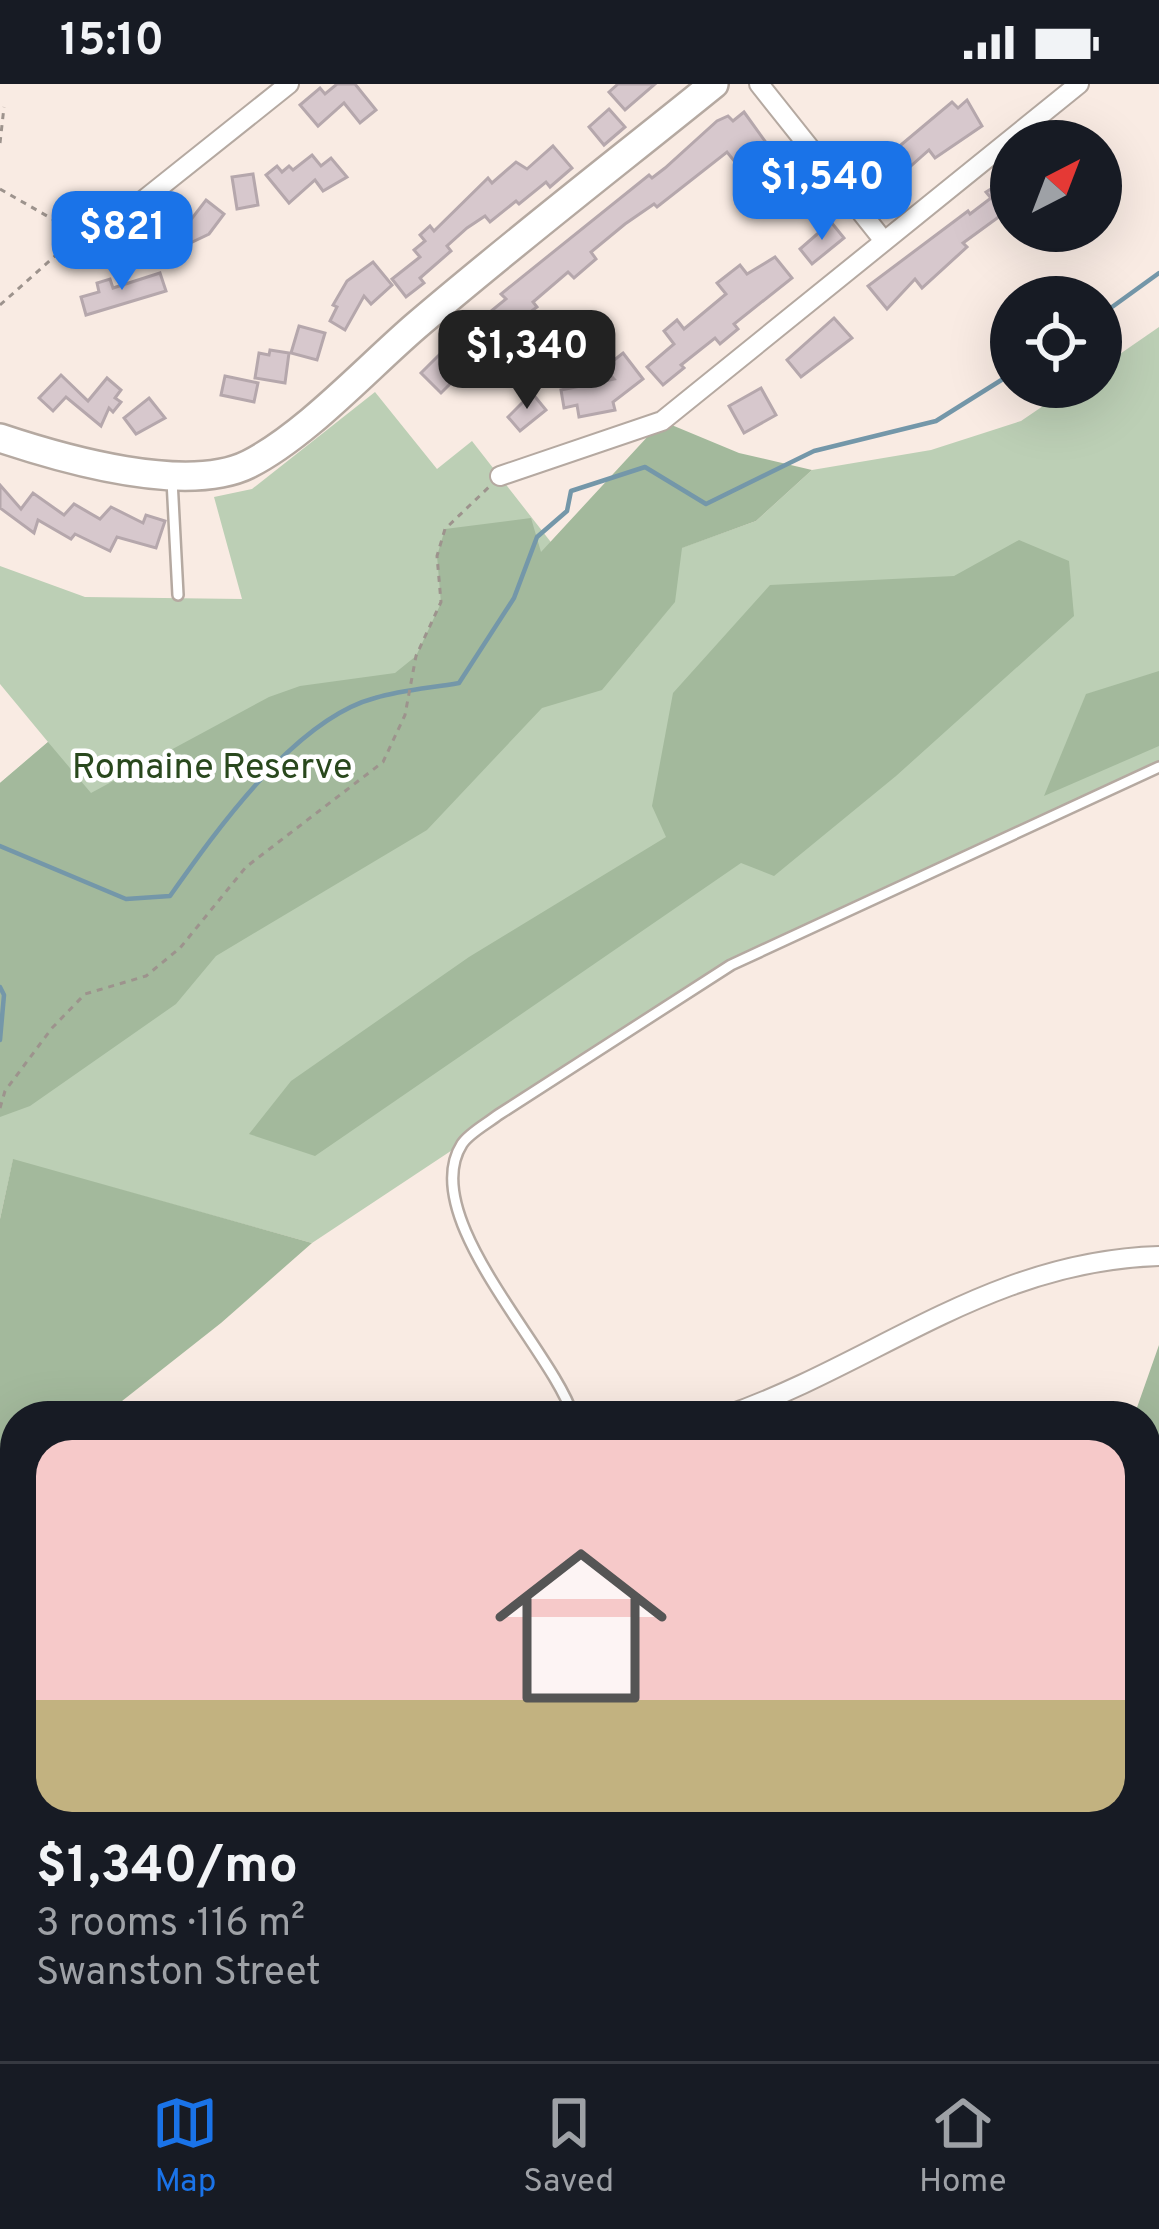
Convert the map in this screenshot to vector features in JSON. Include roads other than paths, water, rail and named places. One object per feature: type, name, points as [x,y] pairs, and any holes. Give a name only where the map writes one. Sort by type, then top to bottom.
[{"type":"street","points":[[110,239],[131,210],[289,84]]},
{"type":"street","points":[[0,438],[57,457],[172,474],[208,475],[248,464],[317,413],[416,325],[714,84]]},
{"type":"street","points":[[759,84],[884,241]]},
{"type":"street","points":[[500,476],[662,421],[1079,84]]},
{"type":"street","points":[[768,1401],[975,1296],[1036,1276],[1123,1257],[1159,1256]]},
{"type":"street","points":[[58,2061],[67,2061]]},
{"type":"lane","points":[[172,474],[178,595]]},
{"type":"lane","points":[[568,1401],[564,1388],[488,1280],[464,1228],[454,1178],[462,1143],[731,965],[1156,769]]},
{"type":"waterway","points":[[1122,300],[1159,273]]},
{"type":"waterway","points":[[0,846],[126,899],[170,896],[260,780],[316,729],[375,698],[459,683],[514,598],[537,537],[567,511],[571,491],[645,467],[706,504],[814,451],[936,421],[990,387]]},
{"type":"waterway","points":[[0,987],[4,995],[0,1040]]},
{"type":"park label","name":"Romaine Reserve","points":[[212,765]]}]
